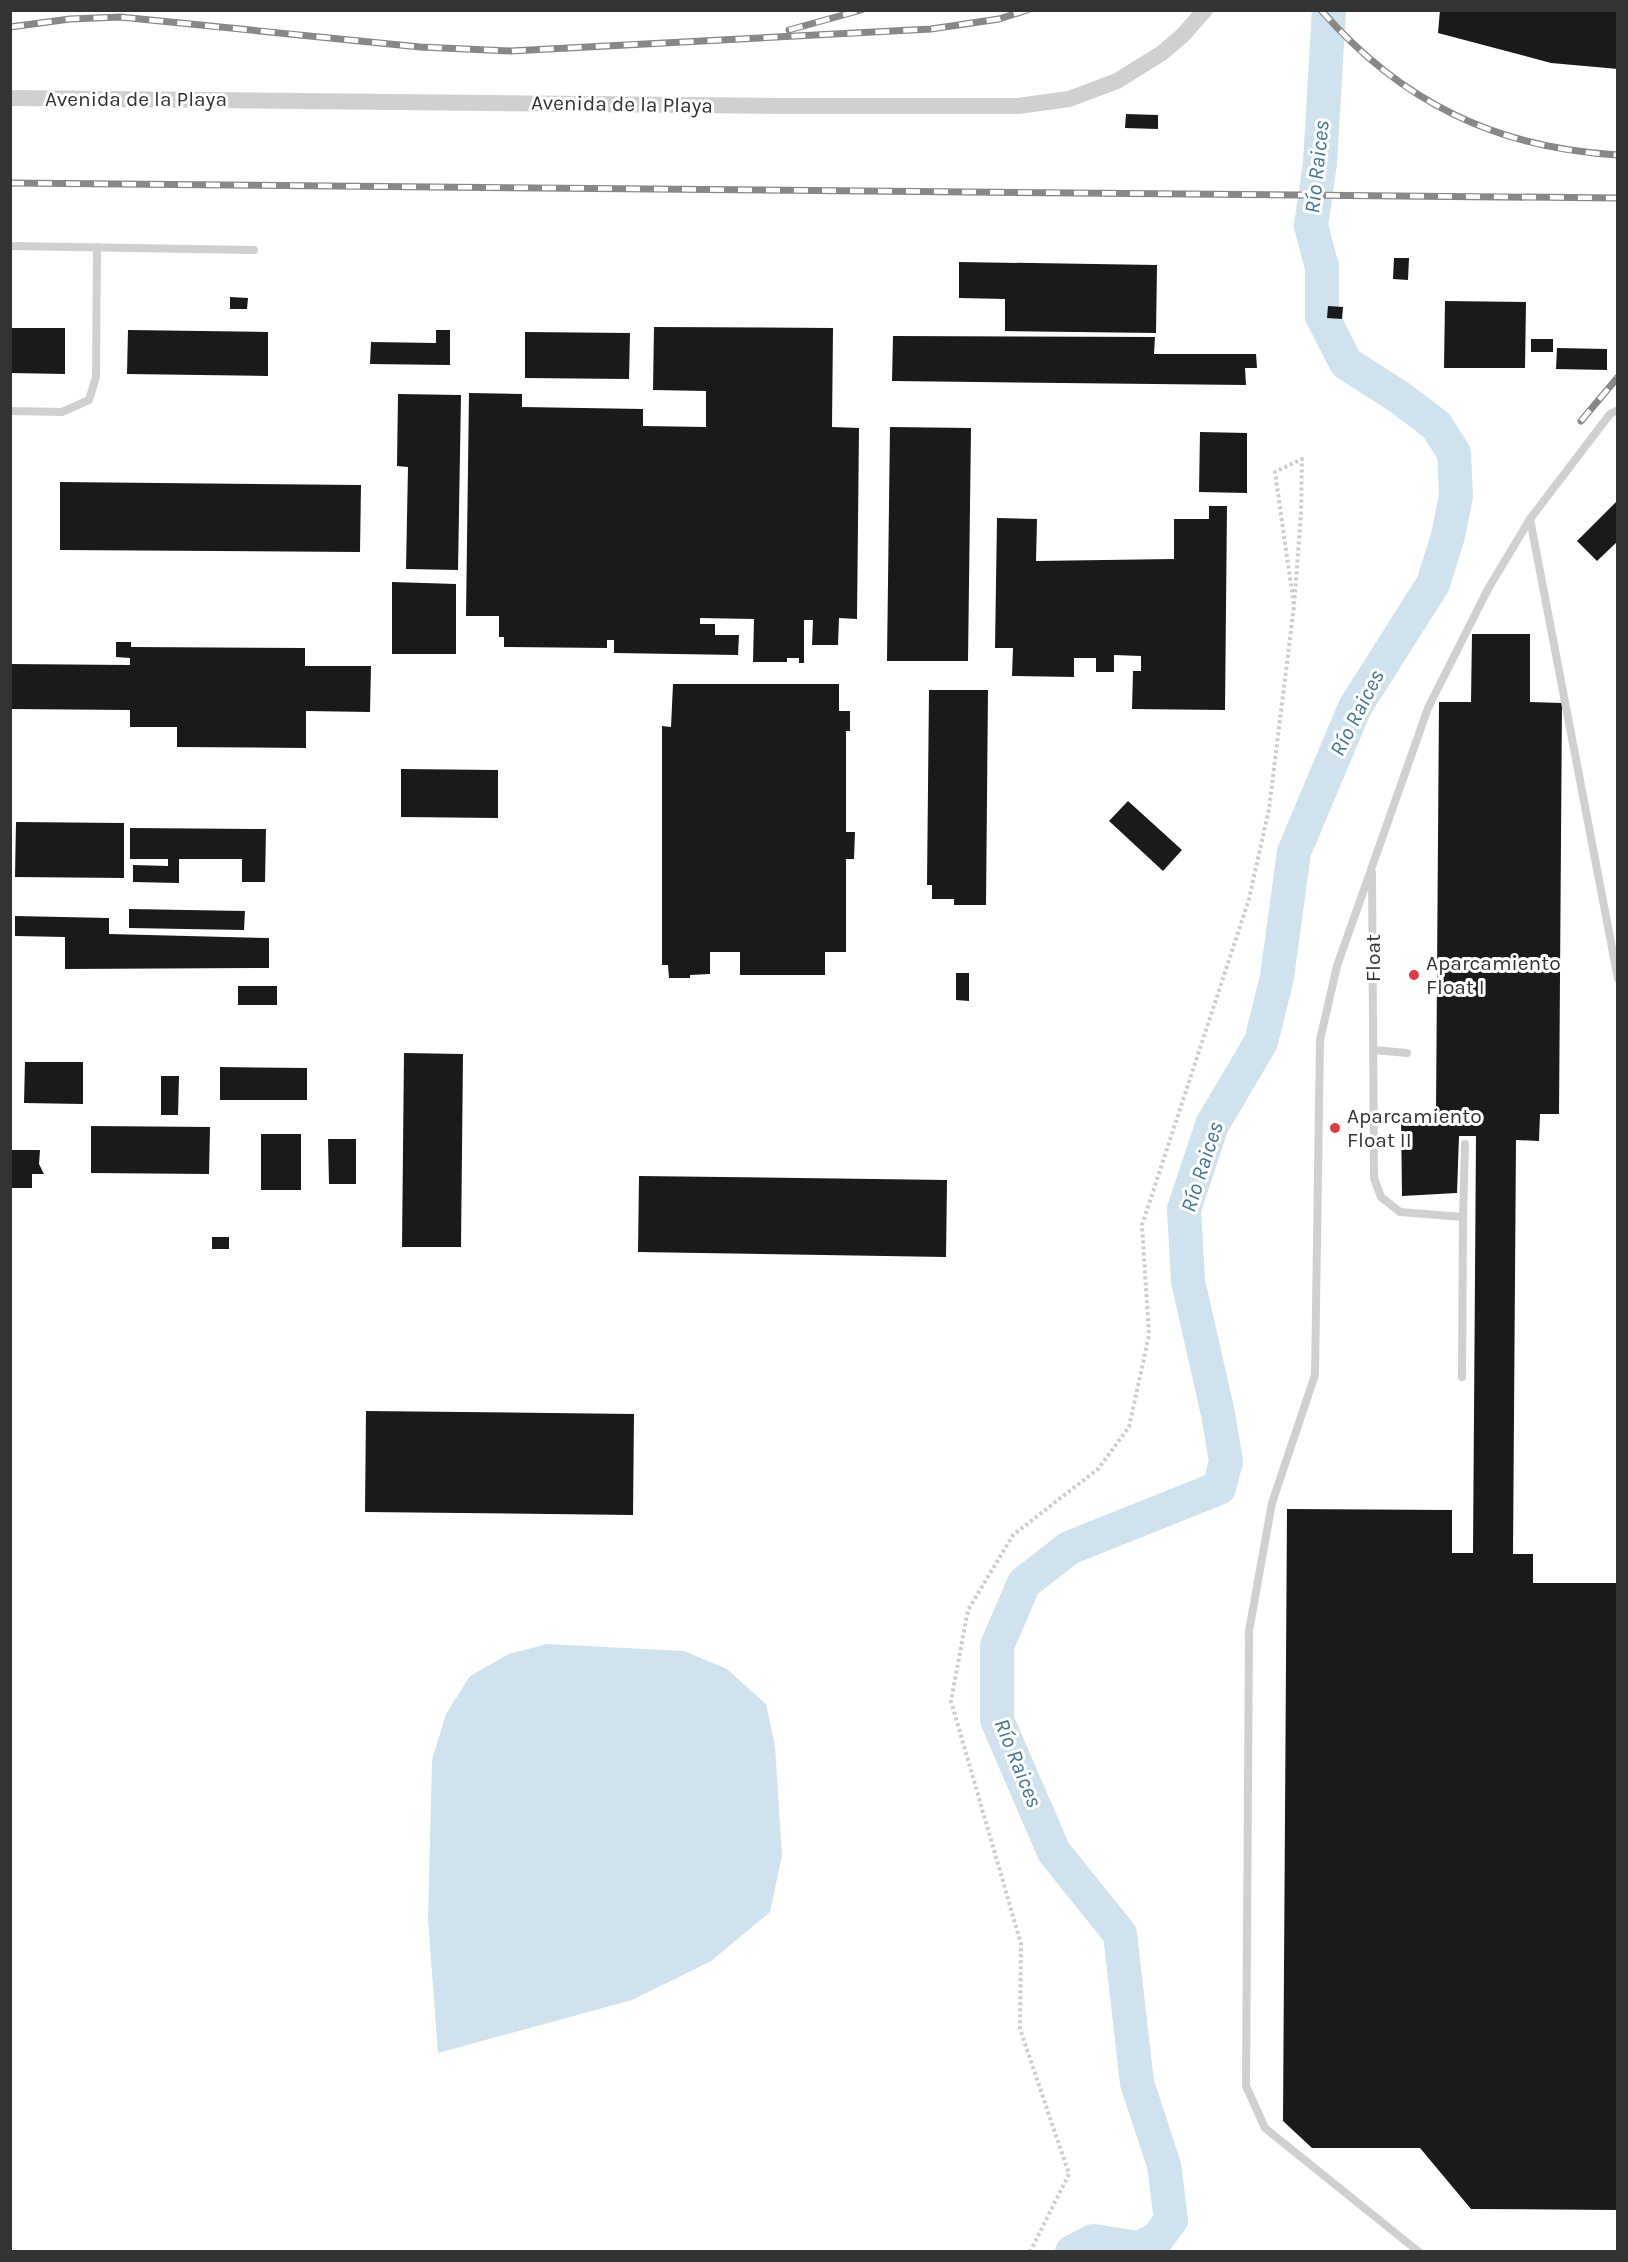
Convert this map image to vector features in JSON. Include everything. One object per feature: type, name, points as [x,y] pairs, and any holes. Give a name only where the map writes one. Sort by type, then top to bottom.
[{"type":"street","name":"Avenida de la Playa","points":[[10,98],[786,106],[1018,106],[1069,99],[1117,81],[1162,53],[1183,35],[1205,10]]},
{"type":"lane","points":[[10,246],[254,250]]},
{"type":"lane","points":[[10,411],[62,412],[89,399],[96,377],[97,247]]},
{"type":"lane","points":[[1419,2252],[1265,2128],[1246,2086],[1249,1631],[1272,1503],[1315,1375],[1320,1040],[1337,966],[1428,708],[1488,589],[1530,519],[1610,414],[1617,410]]},
{"type":"lane","points":[[1530,519],[1617,979]]},
{"type":"lane","name":"Float","points":[[1372,867],[1374,1178],[1381,1197],[1400,1212],[1463,1217]]},
{"type":"lane","points":[[1373,1050],[1407,1053]]},
{"type":"lane","points":[[1462,1377],[1465,1144]]},
{"type":"path","points":[[1030,2252],[1069,2174],[1020,2029],[1021,1944],[951,1701],[968,1610],[1013,1535],[1098,1469],[1129,1427],[1149,1335],[1142,1225],[1249,898],[1269,810],[1294,606],[1301,514],[1302,459],[1275,472],[1294,606]]},
{"type":"water","points":[[547,1644],[684,1651],[727,1669],[766,1704],[775,1746],[782,1856],[770,1912],[711,1961],[632,2000],[438,2053],[428,1919],[432,1760],[446,1714],[470,1676],[509,1654]]},
{"type":"building","points":[[1440,10],[1618,10],[1618,69],[1551,63],[1438,33]]},
{"type":"building","points":[[1126,114],[1158,115],[1158,129],[1125,128]]},
{"type":"building","points":[[1394,258],[1409,258],[1408,280],[1393,279]]},
{"type":"building","points":[[959,262],[1157,265],[1156,333],[1005,331],[1005,299],[959,298]]},
{"type":"building","points":[[230,297],[248,298],[247,309],[230,309]]},
{"type":"building","points":[[1445,301],[1526,302],[1525,368],[1444,368]]},
{"type":"building","points":[[1328,306],[1343,307],[1342,319],[1327,318]]},
{"type":"building","points":[[654,327],[833,328],[832,427],[859,428],[857,619],[839,618],[838,645],[812,645],[813,620],[804,620],[804,663],[799,663],[799,658],[787,658],[787,662],[753,662],[754,619],[700,618],[700,624],[715,624],[715,635],[739,635],[738,655],[614,653],[614,640],[607,640],[607,648],[504,647],[504,637],[499,637],[499,616],[466,616],[469,393],[522,394],[522,407],[643,409],[643,426],[706,427],[706,391],[653,390]]},
{"type":"building","points":[[10,328],[65,328],[65,374],[10,373]]},
{"type":"building","points":[[128,330],[268,332],[268,376],[127,374]]},
{"type":"building","points":[[436,330],[450,330],[450,365],[370,364],[371,342],[436,343]]},
{"type":"building","points":[[525,332],[630,333],[629,379],[525,378]]},
{"type":"building","points":[[893,336],[1155,337],[1154,354],[1256,354],[1257,368],[1245,368],[1246,385],[892,381]]},
{"type":"building","points":[[1531,339],[1553,339],[1553,352],[1531,352]]},
{"type":"building","points":[[1557,348],[1607,349],[1607,370],[1556,369]]},
{"type":"building","points":[[398,394],[461,395],[458,570],[406,569],[408,467],[397,466]]},
{"type":"building","points":[[890,427],[971,428],[968,661],[887,661]]},
{"type":"building","points":[[1200,432],[1247,433],[1247,493],[1199,492]]},
{"type":"building","points":[[60,482],[361,485],[360,552],[60,550]]},
{"type":"building","points":[[1618,500],[1618,541],[1597,561],[1577,541]]},
{"type":"building","points":[[1209,506],[1227,506],[1225,710],[1132,709],[1133,671],[1141,671],[1141,656],[1114,655],[1114,672],[1096,672],[1096,658],[1074,658],[1074,677],[1012,676],[1013,648],[995,648],[997,518],[1037,519],[1036,561],[1174,559],[1174,519],[1209,519]]},
{"type":"building","points":[[392,582],[456,584],[456,654],[392,654]]},
{"type":"building","points":[[1472,634],[1530,634],[1530,702],[1562,703],[1559,1114],[1540,1114],[1539,1141],[1516,1140],[1513,1554],[1533,1554],[1533,1583],[1618,1583],[1618,2210],[1471,2209],[1420,2148],[1312,2148],[1283,2121],[1287,1509],[1452,1510],[1452,1553],[1473,1553],[1476,1136],[1459,1136],[1457,1193],[1402,1196],[1401,1114],[1436,1113],[1439,702],[1471,702]]},
{"type":"building","points":[[116,642],[131,642],[131,647],[305,648],[305,666],[371,666],[370,712],[306,711],[306,748],[177,747],[177,727],[130,727],[130,710],[10,709],[10,664],[130,665],[130,658],[116,657]]},
{"type":"building","points":[[673,684],[839,684],[839,711],[850,711],[850,731],[846,731],[846,832],[855,832],[854,859],[846,859],[846,952],[825,952],[825,975],[740,975],[740,952],[710,952],[710,974],[690,975],[690,978],[669,978],[668,965],[662,965],[662,726],[671,727]]},
{"type":"building","points":[[929,690],[988,690],[986,905],[954,905],[954,899],[932,899],[932,885],[927,885]]},
{"type":"building","points":[[401,769],[498,770],[498,818],[401,817]]},
{"type":"building","points":[[1128,801],[1182,850],[1163,871],[1109,821]]},
{"type":"building","points":[[16,822],[124,823],[124,878],[15,877]]},
{"type":"building","points":[[130,828],[266,829],[265,882],[242,882],[242,859],[179,859],[179,883],[133,882],[133,865],[168,866],[168,859],[130,859]]},
{"type":"building","points":[[129,909],[245,911],[244,930],[129,928]]},
{"type":"building","points":[[15,916],[109,918],[109,934],[269,938],[269,968],[65,969],[65,937],[15,936]]},
{"type":"building","points":[[956,973],[969,973],[969,1001],[956,1000]]},
{"type":"building","points":[[238,986],[277,986],[277,1005],[238,1005]]},
{"type":"building","points":[[404,1053],[463,1054],[461,1247],[402,1247]]},
{"type":"building","points":[[25,1062],[83,1062],[83,1104],[24,1103]]},
{"type":"building","points":[[220,1067],[307,1068],[307,1100],[220,1100]]},
{"type":"building","points":[[161,1076],[179,1076],[178,1115],[161,1115]]},
{"type":"building","points":[[91,1126],[210,1127],[209,1174],[91,1173]]},
{"type":"building","points":[[261,1134],[301,1134],[301,1190],[261,1190]]},
{"type":"building","points":[[328,1139],[356,1139],[356,1184],[329,1184]]},
{"type":"building","points":[[11,1150],[40,1150],[39,1164],[44,1174],[32,1174],[32,1188],[11,1188]]},
{"type":"building","points":[[639,1176],[947,1180],[946,1257],[638,1252]]},
{"type":"building","points":[[212,1237],[229,1237],[229,1249],[212,1249]]},
{"type":"building","points":[[366,1411],[634,1414],[633,1515],[365,1512]]},
{"type":"waterway","name":"Río Raices","points":[[1072,2252],[1093,2241],[1139,2248],[1157,2239],[1171,2220],[1164,2165],[1137,2083],[1120,1934],[1054,1852],[997,1720],[997,1646],[1024,1583],[1069,1548],[1219,1488],[1226,1461],[1218,1414],[1188,1281],[1184,1209],[1212,1125],[1261,1042],[1277,977],[1294,852],[1355,707],[1433,584],[1448,536],[1456,496],[1454,453],[1436,425],[1399,397],[1346,363],[1322,316],[1322,267],[1311,226],[1320,163],[1329,10]]},
{"type":"railway","points":[[789,30],[861,10]]},
{"type":"railway","points":[[10,27],[70,19],[120,17],[420,47],[511,51],[931,29],[999,19],[1027,10]]},
{"type":"railway","points":[[1321,10],[1384,70],[1418,94],[1454,114],[1492,130],[1531,142],[1573,151],[1618,155]]},
{"type":"railway","points":[[10,183],[1618,198]]},
{"type":"railway","points":[[1581,421],[1618,377]]},
{"type":"place","name":"Aparcamiento Float I","points":[[1414,975]]},
{"type":"place","name":"Aparcamiento Float II","points":[[1335,1128]]}]
